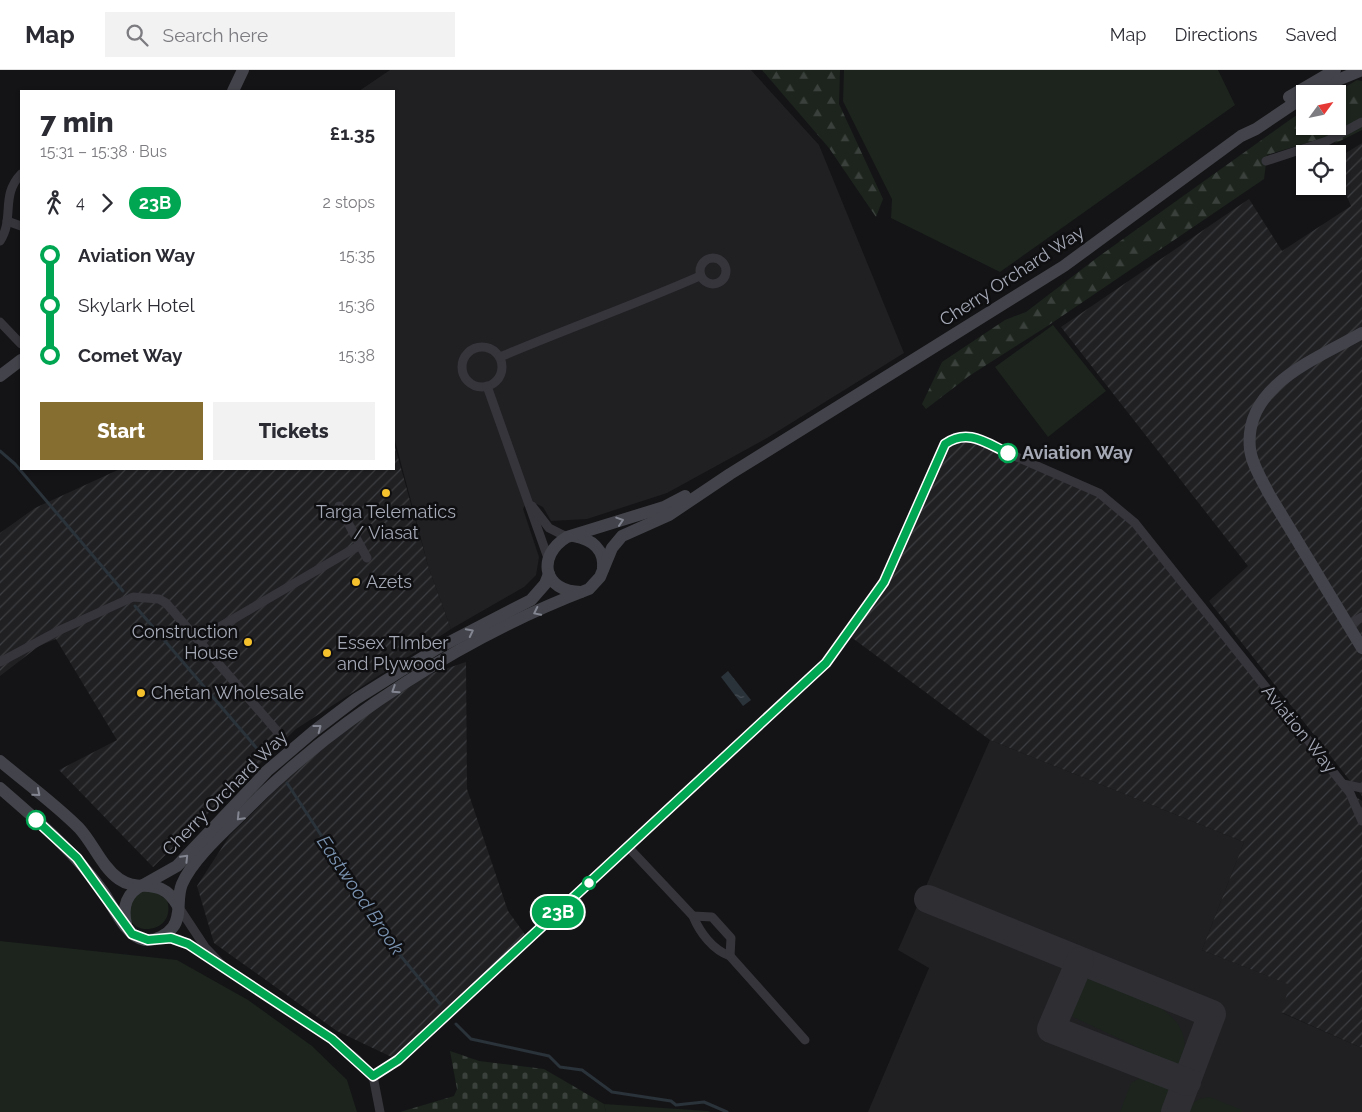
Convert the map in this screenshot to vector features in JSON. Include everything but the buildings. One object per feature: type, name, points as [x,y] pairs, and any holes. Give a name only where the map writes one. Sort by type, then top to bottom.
[{"type":"main road","points":[[233,90],[243,70]]},
{"type":"main road","points":[[1241,136],[1274,106],[1304,86],[1335,70]]},
{"type":"main road","points":[[1324,85],[1362,70]]},
{"type":"main road","name":"Cherry Orchard Way","points":[[178,906],[182,884],[200,859],[274,782],[309,752],[360,714],[443,659],[595,584],[612,548],[622,536],[669,515],[730,474],[1064,266],[1241,136],[1256,129],[1296,102]]},
{"type":"main road","points":[[1362,333],[1290,374],[1280,382],[1258,405],[1250,436],[1250,450],[1257,470],[1362,648]]},
{"type":"main road","points":[[0,376],[20,361]]},
{"type":"main road","name":"Cherry Orchard Way","points":[[548,558],[555,544],[570,537],[664,507],[730,474]]},
{"type":"main road","points":[[570,537],[585,538],[595,544],[603,558],[603,570]]},
{"type":"main road","points":[[548,558],[549,574],[552,580],[564,590],[581,592]]},
{"type":"main road","name":"Cherry Orchard Way","points":[[144,884],[177,866],[249,789],[314,731],[356,699],[420,658],[531,600],[545,584],[549,574]]},
{"type":"main road","points":[[0,761],[74,824],[115,876],[127,883],[155,886],[166,892],[178,906],[177,919],[173,926],[156,939],[141,939],[129,930],[77,858],[0,788]]},
{"type":"main road","points":[[129,930],[124,916],[124,908],[131,893],[144,884]]},
{"type":"street","points":[[1266,161],[1327,142],[1362,122]]},
{"type":"street","points":[[0,241],[7,221],[9,190],[20,175]]},
{"type":"street","points":[[0,185],[9,190]]},
{"type":"street","points":[[7,221],[20,226]]},
{"type":"street","points":[[500,357],[557,333],[630,307],[700,276]]},
{"type":"street","points":[[0,322],[20,343]]},
{"type":"street","points":[[481,346],[492,349],[500,357],[502,369],[497,380],[487,386],[481,387],[469,382],[462,372],[462,360],[470,350],[481,346]]},
{"type":"street","points":[[487,386],[548,558]]},
{"type":"street","name":"Aviation Way","points":[[373,1076],[398,1060],[826,663],[884,582],[945,444],[956,437],[971,437],[1099,493],[1135,523],[1350,793],[1362,821]]},
{"type":"street","points":[[528,500],[549,528],[570,537]]},
{"type":"street","points":[[339,506],[367,558]]},
{"type":"street","points":[[200,643],[211,632],[360,545]]},
{"type":"street","points":[[0,662],[58,630],[133,597],[144,596],[159,599],[166,603],[277,731]]},
{"type":"street","points":[[1348,625],[1362,617]]},
{"type":"street","points":[[1343,784],[1362,788]]},
{"type":"street","points":[[628,847],[693,916],[698,928],[719,952],[730,956],[805,1040]]},
{"type":"street","points":[[178,906],[199,938],[218,962]]},
{"type":"street","points":[[693,916],[712,916],[731,938],[730,956]]},
{"type":"street","points":[[156,939],[179,939],[218,962],[344,1048],[373,1076],[380,1112]]},
{"type":"shaded area","points":[[390,70],[751,70],[819,145],[904,353],[767,438],[667,493],[587,519],[551,521],[543,507],[528,500],[523,509],[539,557],[536,575],[524,587],[451,629],[429,569],[395,441],[395,90],[360,90]]},
{"type":"shaded area","points":[[1362,143],[1362,796],[1209,601],[1248,566],[1061,327],[1249,199],[1282,251],[1351,206],[1346,194],[1346,153]]},
{"type":"shaded area","points":[[971,437],[1099,493],[1135,523],[1350,793],[1362,801],[1362,1048],[1281,1012],[1290,985],[1202,950],[1244,842],[990,740],[847,634],[884,582],[945,444]]},
{"type":"shaded area","points":[[395,447],[429,569],[451,629],[296,729],[153,867],[59,770],[117,740],[56,639],[39,646],[0,676],[0,533],[35,508],[118,470],[395,470]]},
{"type":"shaded area","points":[[466,662],[467,789],[508,911],[529,940],[398,1060],[337,1031],[214,943],[197,886],[230,835],[297,769],[363,717],[430,674]]},
{"type":"shaded area","points":[[990,740],[1244,842],[1202,950],[1291,985],[1282,1013],[1362,1048],[1362,1112],[868,1112],[929,968],[898,950]]},
{"type":"green space","points":[[762,70],[840,70],[839,104],[883,199],[876,217],[829,148]]},
{"type":"green space","points":[[844,70],[1218,70],[1235,105],[1000,272],[891,218],[892,199],[843,101]]},
{"type":"green space","points":[[1357,80],[1362,81],[1362,130],[1336,143],[1323,138],[1267,155],[1264,179],[1046,327],[969,376],[926,409],[922,404],[942,362],[1005,320],[1026,312],[1098,257],[1296,116],[1296,135],[1346,135],[1346,87]]},
{"type":"green space","points":[[1053,325],[1106,391],[1048,437],[995,367]]},
{"type":"green space","points":[[151,889],[167,900],[168,911],[166,919],[160,925],[145,929],[132,923],[129,909],[132,896]]},
{"type":"green space","points":[[0,941],[177,960],[248,1000],[312,1046],[347,1080],[357,1112],[0,1112]]},
{"type":"green space","points":[[1087,976],[1140,997],[1158,1006],[1172,1017],[1182,1031],[1185,1047],[1180,1067],[1073,1017],[1067,1006],[1078,979]]},
{"type":"green space","points":[[450,1051],[479,1061],[544,1069],[604,1104],[606,1112],[400,1112],[454,1096],[457,1089]]},
{"type":"green space","points":[[1148,1074],[1168,1082],[1170,1087],[1162,1112],[1120,1112],[1131,1083]]},
{"type":"green space","points":[[1210,1097],[1242,1110],[1242,1112],[1188,1112],[1191,1105],[1196,1101]]},
{"type":"green space","points":[[604,1104],[708,1111],[711,1112],[606,1112]]},
{"type":"water","points":[[728,671],[751,700],[743,706],[721,677]]},
{"type":"waterway","name":"Eastwood Brook","points":[[0,451],[20,470]]},
{"type":"waterway","name":"Eastwood Brook","points":[[20,470],[123,591]]},
{"type":"waterway","name":"Eastwood Brook","points":[[135,606],[266,759]]},
{"type":"waterway","name":"Eastwood Brook","points":[[287,783],[396,950],[440,1004]]},
{"type":"waterway","name":"Eastwood Brook","points":[[456,1024],[471,1039],[549,1056],[560,1067],[582,1070],[612,1092],[671,1101],[676,1105],[704,1102],[727,1112]]},
{"type":"taxiway","points":[[928,899],[1212,1014],[1175,1112]]},
{"type":"taxiway","points":[[1080,961],[1051,1029],[1187,1082]]},
{"type":"bus line","name":"23B","points":[[36,820],[77,858],[105,894],[132,934],[141,939],[148,940],[179,939],[188,944],[332,1039],[357,1059],[373,1076],[398,1060],[826,663],[884,582],[945,444],[956,437],[971,437],[1008,453]]},
{"type":"place","name":"Aviation Way","points":[[1008,453]]},
{"type":"place","name":"Targa Telematics / Viasat","points":[[386,493]]},
{"type":"place","name":"Azets","points":[[356,582]]},
{"type":"place","name":"Construction House","points":[[248,642]]},
{"type":"place","name":"Essex TImber and Plywood","points":[[327,653]]},
{"type":"place","name":"Chetan Wholesale","points":[[141,693]]}]
